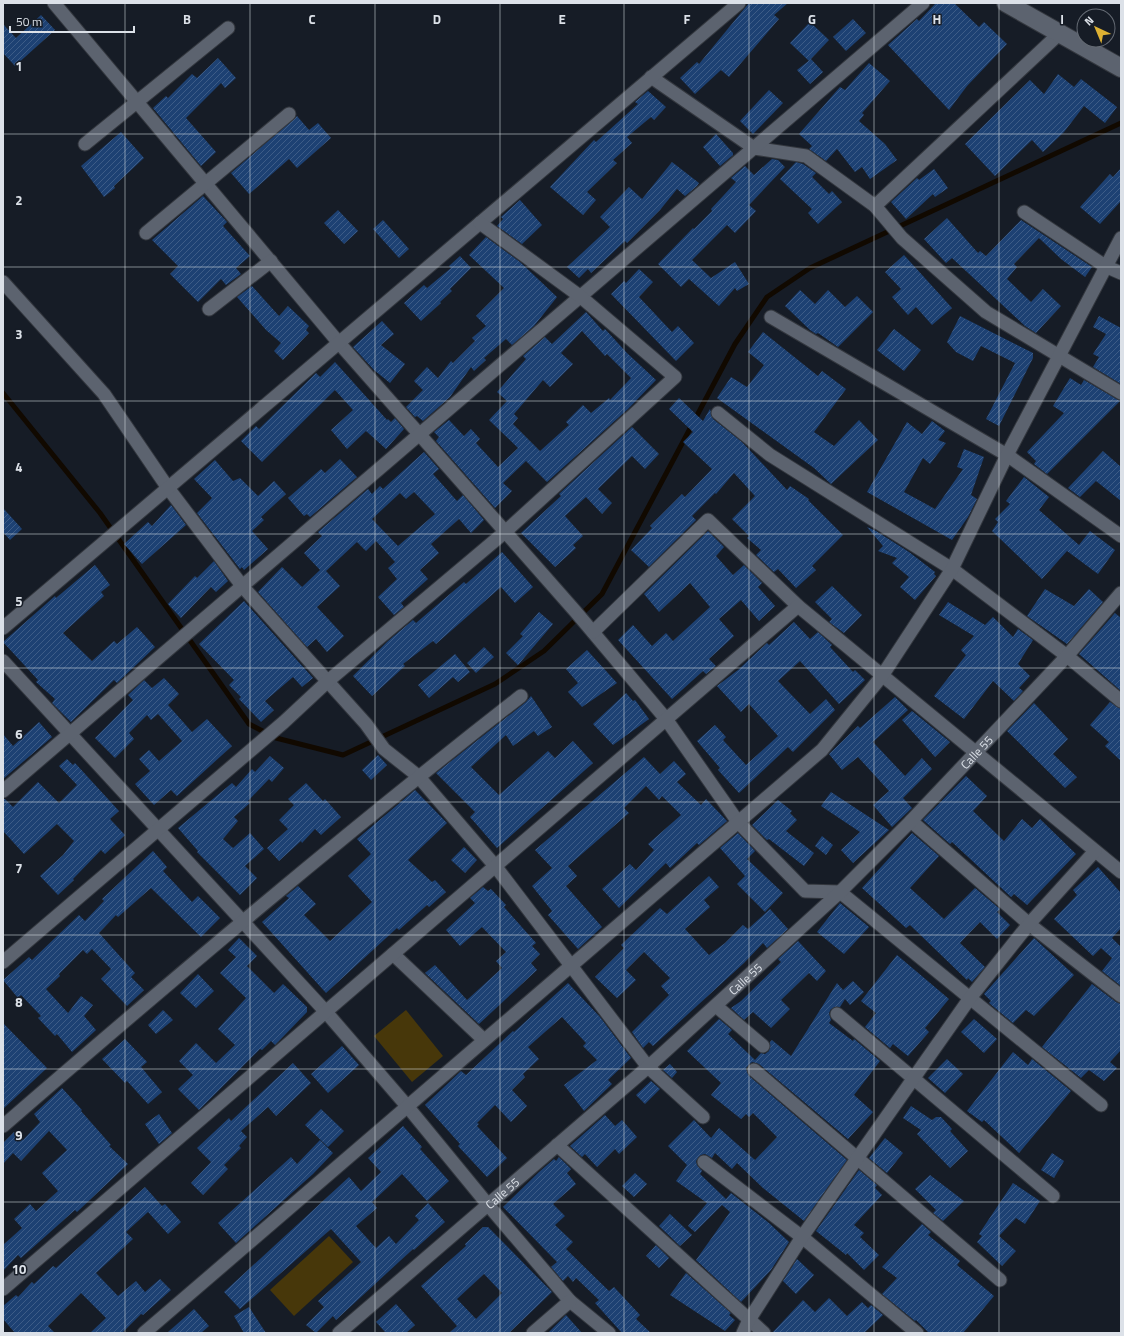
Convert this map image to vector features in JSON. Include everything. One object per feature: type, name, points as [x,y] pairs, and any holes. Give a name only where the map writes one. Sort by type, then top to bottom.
[{"type":"main road","points":[[1006,3],[1121,68]]},
{"type":"street","points":[[54,3],[339,343],[575,611],[666,719],[738,822],[805,891],[840,892],[1102,1105]]},
{"type":"street","points":[[3,628],[739,3]]},
{"type":"street","points":[[3,791],[923,3]]},
{"type":"street","points":[[85,144],[228,28]]},
{"type":"street","points":[[875,206],[1060,33]]},
{"type":"street","points":[[651,77],[754,148],[806,156],[875,206],[902,238],[986,312],[1121,393]]},
{"type":"street","points":[[146,233],[290,114]]},
{"type":"street","points":[[1024,212],[1105,266],[1121,273]]},
{"type":"street","points":[[3,962],[284,722],[328,681],[505,532],[675,377],[580,297],[480,223]]},
{"type":"street","points":[[144,1333],[822,750],[882,676],[952,569],[1007,454],[1121,238]]},
{"type":"street","points":[[209,309],[271,261]]},
{"type":"street","points":[[3,282],[104,394],[168,488],[243,587],[366,724],[384,749],[418,776],[496,867],[572,965],[648,1067],[703,1117]]},
{"type":"street","points":[[771,317],[1007,454],[1121,536]]},
{"type":"street","points":[[718,413],[770,455],[952,569],[1067,656],[1121,701]]},
{"type":"street","points":[[593,632],[708,520],[798,606],[1121,872]]},
{"type":"street","name":"Calle 55","points":[[339,1333],[489,1206],[648,1067],[840,892],[911,821],[1067,656],[1121,593]]},
{"type":"street","points":[[3,1289],[798,606]]},
{"type":"street","points":[[3,661],[326,1012],[407,1106],[489,1206],[570,1301],[609,1333]]},
{"type":"street","points":[[3,1126],[242,921],[418,776],[521,696]]},
{"type":"street","points":[[911,821],[1030,924],[1121,996]]},
{"type":"street","points":[[743,1333],[749,1320],[802,1237],[970,998],[1030,924],[1095,851]]},
{"type":"street","points":[[393,954],[484,1040]]},
{"type":"street","points":[[716,1006],[763,1046]]},
{"type":"street","points":[[837,1014],[1053,1196]]},
{"type":"street","points":[[754,1070],[858,1157],[1000,1280]]},
{"type":"street","points":[[557,1146],[764,1333]]},
{"type":"street","points":[[704,1162],[802,1237],[917,1333]]},
{"type":"street","points":[[533,1333],[570,1301]]},
{"type":"shaded area","points":[[406,1010],[443,1056],[412,1082],[374,1036]]},
{"type":"shaded area","points":[[329,1236],[353,1262],[294,1316],[270,1290]]},
{"type":"building","points":[[749,3],[788,3],[774,15],[779,19],[729,77],[721,70],[695,94],[680,78],[697,62],[699,64]]},
{"type":"building","points":[[936,3],[954,3],[979,27],[984,22],[1007,44],[967,86],[949,110],[888,45],[917,19],[919,21]]},
{"type":"building","points":[[41,15],[55,30],[15,66],[3,53],[3,24],[16,38]]},
{"type":"building","points":[[853,19],[866,33],[846,51],[833,37]]},
{"type":"building","points":[[810,22],[829,40],[809,61],[790,43]]},
{"type":"building","points":[[218,58],[236,78],[225,88],[221,83],[186,118],[216,152],[201,166],[153,108],[166,96],[168,98],[192,74],[197,78]]},
{"type":"building","points":[[811,59],[823,72],[810,84],[797,70]]},
{"type":"building","points":[[869,63],[890,81],[862,113],[864,115],[859,121],[885,144],[897,160],[870,179],[862,167],[855,172],[837,149],[826,161],[809,149],[812,146],[799,134],[840,87],[845,90]]},
{"type":"building","points":[[1058,74],[1074,87],[1081,79],[1117,107],[1105,123],[1084,106],[1064,132],[1043,152],[1032,140],[995,176],[965,144],[1030,80],[1044,94]]},
{"type":"building","points":[[769,90],[783,103],[753,134],[740,121]]},
{"type":"building","points":[[648,91],[666,107],[654,120],[651,117],[627,137],[632,143],[613,160],[617,163],[587,192],[596,200],[583,215],[550,187],[594,140],[596,142],[638,104],[635,102]]},
{"type":"building","points":[[297,116],[309,130],[318,123],[331,138],[297,168],[289,159],[249,194],[231,173]]},
{"type":"building","points":[[121,132],[144,158],[114,186],[115,188],[104,197],[81,166]]},
{"type":"building","points":[[716,134],[733,153],[733,155],[720,166],[703,147]]},
{"type":"building","points":[[772,159],[778,160],[785,167],[749,205],[756,211],[735,233],[727,225],[692,260],[711,278],[735,262],[749,284],[737,291],[735,288],[719,306],[689,279],[681,287],[658,264],[712,211],[711,209],[736,182],[731,178],[745,166],[754,175]]},
{"type":"building","points":[[672,162],[699,183],[697,186],[685,196],[677,189],[660,210],[627,243],[625,241],[591,273],[588,269],[579,278],[567,267],[610,227],[600,217],[629,187],[642,199]]},
{"type":"building","points":[[796,162],[803,164],[816,173],[812,177],[829,194],[832,191],[842,202],[818,224],[808,213],[812,209],[780,179]]},
{"type":"building","points":[[1121,168],[1121,201],[1100,224],[1080,207],[1110,174],[1113,177]]},
{"type":"building","points":[[934,169],[948,188],[935,197],[933,194],[906,219],[891,202],[917,178],[919,180]]},
{"type":"building","points":[[203,196],[227,222],[223,226],[250,256],[236,268],[241,274],[226,285],[221,279],[198,302],[170,274],[178,266],[152,240]]},
{"type":"building","points":[[520,200],[542,225],[522,244],[497,226],[503,219],[501,217]]},
{"type":"building","points":[[338,210],[358,231],[344,244],[324,223]]},
{"type":"building","points":[[947,218],[978,253],[980,251],[986,256],[1021,220],[1092,267],[1085,277],[1061,259],[1039,238],[1014,264],[1017,267],[1007,279],[1031,302],[1043,289],[1061,306],[1036,333],[1025,326],[952,258],[946,263],[924,239]]},
{"type":"building","points":[[383,220],[409,249],[399,258],[373,229]]},
{"type":"building","points":[[486,237],[520,262],[557,297],[534,326],[512,345],[506,339],[484,358],[486,360],[474,371],[471,367],[450,397],[423,421],[417,416],[415,417],[406,407],[423,390],[414,381],[427,367],[438,378],[451,361],[453,363],[475,341],[472,338],[486,326],[476,316],[504,288],[469,255]]},
{"type":"building","points":[[904,255],[952,308],[932,325],[916,307],[908,315],[892,297],[901,289],[885,272]]},
{"type":"building","points":[[460,256],[471,268],[450,289],[452,291],[440,302],[441,303],[421,321],[404,303],[424,285],[427,288],[451,268],[449,266]]},
{"type":"building","points":[[639,269],[653,282],[639,297],[672,332],[678,326],[694,343],[676,361],[611,294],[624,281],[626,283]]},
{"type":"building","points":[[252,286],[279,316],[288,306],[309,326],[306,330],[309,333],[283,360],[274,351],[281,343],[266,330],[237,297]]},
{"type":"building","points":[[800,290],[815,304],[828,290],[845,307],[857,296],[873,312],[838,347],[818,333],[816,334],[810,330],[785,306]]},
{"type":"building","points":[[586,312],[603,331],[605,329],[627,353],[656,380],[628,409],[547,482],[526,461],[503,483],[512,491],[495,508],[436,441],[439,437],[434,432],[449,420],[464,436],[471,429],[480,439],[476,443],[498,467],[518,448],[489,420],[507,401],[497,392],[526,359],[523,356],[545,337],[552,344]],"holes":[[[582,331],[605,356],[607,354],[631,378],[610,400],[609,398],[591,413],[583,405],[566,422],[569,425],[540,451],[513,424],[518,418],[514,414],[543,380],[550,387],[573,364],[561,353]]]},
{"type":"building","points":[[960,316],[1033,353],[1033,358],[999,426],[986,419],[1015,363],[981,346],[973,361],[956,352],[947,342]]},
{"type":"building","points":[[1099,316],[1121,328],[1121,384],[1093,367],[1099,357],[1093,354],[1106,334],[1093,327]]},
{"type":"building","points":[[382,321],[394,334],[381,345],[405,364],[390,383],[374,370],[353,347]]},
{"type":"building","points":[[894,329],[921,350],[904,371],[877,350]]},
{"type":"building","points":[[763,332],[818,376],[822,371],[846,389],[814,432],[834,446],[859,420],[878,440],[831,484],[814,468],[717,398],[731,377],[747,387],[764,365],[748,352]]},
{"type":"building","points":[[335,362],[387,420],[388,419],[391,422],[395,418],[404,429],[386,449],[366,431],[347,449],[331,430],[353,410],[335,390],[262,462],[241,441],[256,426],[259,429],[316,373],[320,377]]},
{"type":"building","points":[[1070,378],[1081,385],[1084,380],[1120,401],[1047,474],[1034,464],[1036,461],[1027,452],[1064,413],[1053,406]]},
{"type":"building","points":[[679,398],[703,421],[710,409],[713,419],[742,442],[787,490],[790,486],[809,499],[808,500],[843,535],[812,566],[816,570],[796,588],[778,569],[774,572],[756,555],[761,550],[747,538],[749,536],[732,519],[755,496],[734,473],[716,494],[715,493],[692,516],[696,520],[649,567],[631,550],[652,528],[650,526],[682,494],[685,497],[712,469],[683,442],[693,432],[669,409]]},
{"type":"building","points":[[932,421],[945,431],[938,440],[946,443],[930,464],[923,458],[904,492],[935,509],[963,469],[957,467],[964,449],[984,457],[971,495],[977,499],[968,517],[952,540],[867,492],[907,422],[922,434]]},
{"type":"building","points":[[632,427],[659,454],[645,469],[632,456],[598,489],[612,503],[602,514],[586,497],[565,516],[583,536],[573,545],[576,548],[555,567],[521,533],[561,496],[559,494]]},
{"type":"building","points":[[1103,451],[1121,467],[1121,501],[1096,481],[1080,497],[1068,488]]},
{"type":"building","points":[[424,452],[439,469],[433,474],[457,501],[463,495],[484,520],[471,533],[459,519],[431,544],[439,553],[420,570],[428,579],[401,603],[404,607],[394,615],[378,597],[397,579],[388,568],[395,562],[376,541],[366,551],[357,542],[326,571],[340,586],[317,607],[344,636],[327,652],[316,639],[307,647],[258,592],[282,567],[302,587],[320,570],[304,553],[322,536],[318,532],[368,489],[372,494],[380,486],[383,489]],"holes":[[[414,492],[435,514],[398,546],[372,519],[400,493],[406,499]]]},
{"type":"building","points":[[340,459],[357,477],[310,517],[307,514],[304,516],[288,498],[321,469],[325,473]]},
{"type":"building","points":[[215,460],[233,481],[240,478],[258,496],[274,481],[286,494],[261,517],[264,520],[252,531],[268,549],[244,570],[242,567],[240,569],[197,513],[212,498],[194,479]]},
{"type":"building","points":[[1024,477],[1049,497],[1039,510],[1079,545],[1090,531],[1115,550],[1098,574],[1067,551],[1042,579],[992,531],[998,522],[995,519],[1010,504],[1006,501]]},
{"type":"building","points":[[171,505],[186,525],[142,564],[124,544],[148,522],[152,526]]},
{"type":"building","points":[[3,508],[22,529],[10,540],[3,532]]},
{"type":"building","points":[[867,527],[909,552],[935,572],[934,574],[936,576],[915,600],[900,587],[909,577],[892,563],[897,558],[878,551],[883,546]]},
{"type":"building","points":[[708,531],[724,547],[716,556],[733,575],[744,565],[762,583],[758,587],[775,606],[759,621],[741,600],[719,619],[734,636],[709,659],[716,666],[706,674],[703,671],[672,699],[618,640],[633,625],[652,646],[666,633],[673,641],[710,607],[690,583],[659,612],[644,594]]},
{"type":"building","points":[[502,552],[533,587],[515,603],[501,587],[436,644],[433,641],[403,664],[405,666],[372,696],[353,676],[388,641],[413,620],[416,623],[464,582],[466,584]]},
{"type":"building","points":[[214,561],[228,581],[216,592],[211,587],[181,618],[168,604],[195,576],[197,578]]},
{"type":"building","points":[[95,565],[110,585],[101,592],[104,596],[63,633],[92,661],[114,641],[117,644],[137,627],[155,647],[117,683],[114,680],[71,722],[52,703],[55,699],[36,682],[38,680],[3,642],[55,596],[56,598]]},
{"type":"building","points":[[832,586],[862,615],[844,633],[829,622],[832,619],[815,602]]},
{"type":"building","points":[[1045,589],[1074,606],[1089,589],[1103,602],[1067,644],[1027,616]]},
{"type":"building","points":[[244,601],[313,678],[302,687],[293,677],[265,701],[274,710],[261,722],[239,699],[241,697],[229,685],[234,680],[199,644]]},
{"type":"building","points":[[948,602],[985,625],[993,617],[1013,637],[1018,629],[1033,640],[1018,664],[1030,676],[1019,688],[1023,691],[1014,701],[993,681],[964,719],[934,696],[966,655],[961,650],[974,636],[939,615]]},
{"type":"building","points":[[539,612],[553,624],[518,665],[506,653],[523,636],[520,634]]},
{"type":"building","points":[[1115,613],[1121,618],[1121,691],[1079,654]]},
{"type":"building","points":[[794,622],[810,639],[818,632],[832,645],[830,647],[853,672],[855,670],[865,680],[839,704],[800,661],[778,681],[810,714],[826,699],[835,710],[793,752],[788,747],[739,793],[718,770],[720,768],[697,741],[715,725],[726,737],[723,740],[746,765],[778,736],[749,704],[741,712],[717,686],[738,670],[767,643],[769,645]]},
{"type":"building","points":[[484,647],[494,657],[476,673],[467,663]]},
{"type":"building","points":[[587,650],[617,683],[582,707],[568,692],[578,683],[566,669]]},
{"type":"building","points":[[455,654],[470,672],[458,682],[453,677],[429,698],[418,685]]},
{"type":"building","points":[[164,678],[179,694],[168,705],[192,732],[207,719],[232,746],[177,796],[171,790],[154,805],[135,784],[150,771],[139,759],[149,750],[159,761],[182,741],[158,714],[151,720],[147,715],[129,733],[134,739],[115,758],[95,738],[133,700],[128,695],[144,680],[152,688]]},
{"type":"building","points":[[626,693],[633,701],[635,700],[649,719],[613,745],[593,724]]},
{"type":"building","points":[[531,696],[552,727],[538,736],[534,731],[513,746],[506,735],[471,767],[499,795],[548,751],[555,758],[573,741],[593,763],[497,848],[470,817],[475,812],[436,773],[526,702]]},
{"type":"building","points":[[895,697],[908,710],[873,742],[905,776],[922,758],[932,769],[903,798],[912,808],[892,827],[873,805],[889,791],[858,757],[842,770],[829,754],[858,726],[860,728]]},
{"type":"building","points":[[1110,702],[1121,709],[1121,761],[1105,746],[1109,742],[1090,725]]},
{"type":"building","points":[[1034,703],[1068,739],[1053,754],[1077,777],[1065,788],[1007,731]]},
{"type":"building","points":[[912,711],[950,742],[935,757],[902,720]]},
{"type":"building","points":[[39,722],[52,737],[3,779],[3,734],[13,746]]},
{"type":"building","points":[[378,755],[387,765],[371,780],[362,770]]},
{"type":"building","points":[[270,756],[284,768],[272,782],[269,779],[248,801],[250,803],[234,817],[238,821],[223,839],[233,848],[250,833],[264,849],[245,866],[257,878],[240,895],[197,852],[198,851],[178,828],[232,783],[236,787],[252,769],[255,772]]},
{"type":"building","points":[[644,757],[660,774],[674,761],[686,774],[677,782],[701,805],[706,799],[727,821],[699,845],[697,843],[670,868],[666,863],[619,908],[602,889],[630,864],[636,870],[654,850],[648,844],[681,815],[662,796],[659,800],[646,786],[624,808],[629,813],[568,866],[577,876],[566,886],[602,927],[578,949],[548,915],[552,911],[532,886],[552,868],[535,850]]},
{"type":"building","points":[[67,759],[73,765],[75,763],[119,811],[110,819],[125,835],[105,854],[101,850],[73,879],[74,880],[58,895],[40,876],[63,855],[74,841],[57,824],[24,854],[3,831],[3,799],[5,799],[13,807],[38,782],[59,803],[77,785],[59,766]]},
{"type":"building","points":[[966,776],[987,796],[973,811],[1004,841],[1022,819],[1032,828],[1040,819],[1076,854],[1027,905],[1014,894],[1011,897],[952,842],[950,844],[923,820]]},
{"type":"building","points":[[306,783],[323,801],[325,799],[341,817],[321,835],[315,829],[302,843],[301,841],[279,861],[267,848],[288,829],[279,820],[294,805],[288,799]]},
{"type":"building","points":[[415,790],[447,823],[408,860],[432,882],[435,880],[446,892],[429,907],[427,905],[399,930],[397,928],[326,993],[262,922],[289,898],[286,896],[298,886],[316,904],[304,915],[330,941],[372,902],[348,876],[371,854],[357,839]]},
{"type":"building","points":[[831,792],[889,830],[853,863],[841,850],[860,832],[821,806]]},
{"type":"building","points":[[778,800],[792,811],[790,813],[797,820],[786,831],[814,853],[804,866],[769,839],[767,840],[752,825]]},
{"type":"building","points":[[738,833],[755,851],[747,859],[783,893],[765,912],[737,884],[745,876],[720,848]]},
{"type":"building","points":[[912,833],[939,856],[910,888],[944,919],[975,888],[1000,909],[997,912],[1010,925],[997,939],[980,922],[960,943],[985,967],[972,982],[968,978],[967,980],[910,925],[906,928],[862,888]]},
{"type":"building","points":[[822,836],[833,845],[826,855],[815,846]]},
{"type":"building","points":[[464,847],[477,860],[465,873],[451,860]]},
{"type":"building","points":[[153,851],[167,867],[163,871],[192,902],[198,896],[220,918],[201,937],[151,888],[118,917],[116,915],[99,933],[135,973],[131,977],[144,990],[127,1006],[101,979],[111,969],[92,949],[87,954],[83,950],[59,974],[60,976],[46,989],[68,1013],[81,996],[93,1005],[84,1016],[96,1030],[72,1052],[57,1034],[55,1036],[38,1018],[41,1016],[21,995],[18,998],[3,980],[29,957],[32,960],[79,915],[85,921],[104,901],[102,899]]},
{"type":"building","points":[[1098,867],[1121,893],[1121,928],[1112,938],[1121,947],[1121,986],[1102,971],[1112,958],[1101,948],[1093,956],[1054,919],[1077,895],[1073,890]]},
{"type":"building","points":[[709,876],[719,887],[704,900],[710,907],[685,929],[709,955],[725,943],[743,925],[748,929],[770,909],[788,929],[767,948],[763,943],[744,963],[653,1046],[649,1042],[643,1048],[632,1032],[669,995],[661,986],[670,978],[644,952],[626,970],[636,980],[617,998],[595,977],[624,948],[621,945],[660,908],[667,914]]},
{"type":"building","points":[[483,887],[488,891],[491,889],[506,905],[504,907],[536,943],[532,946],[540,954],[531,963],[537,970],[479,1024],[425,973],[435,965],[467,1000],[502,968],[496,961],[506,952],[482,927],[460,946],[446,930],[475,903],[470,898]]},
{"type":"building","points":[[840,903],[869,927],[844,954],[817,932]]},
{"type":"building","points":[[239,938],[257,956],[247,966],[274,993],[283,984],[307,1007],[307,1012],[275,1045],[271,1041],[262,1050],[260,1049],[199,1110],[178,1089],[193,1075],[179,1061],[196,1043],[216,1063],[235,1045],[218,1029],[246,998],[220,973],[236,957],[228,950]]},
{"type":"building","points":[[1034,938],[1074,975],[1034,1016],[1026,1010],[1013,1023],[989,1003],[991,1001],[984,994]]},
{"type":"building","points":[[798,941],[826,971],[817,981],[809,973],[781,1000],[790,1009],[771,1028],[753,1012],[744,1020],[731,1008],[741,1001],[781,962],[778,959]]},
{"type":"building","points":[[897,955],[949,999],[925,1028],[929,1032],[908,1056],[893,1044],[890,1048],[865,1027],[876,1013],[861,1001]]},
{"type":"building","points":[[198,974],[214,991],[196,1008],[180,993]]},
{"type":"building","points":[[853,981],[864,992],[850,1005],[845,999],[840,1007],[831,1009],[829,1013],[831,1020],[829,1023],[853,1041],[854,1039],[880,1061],[854,1095],[873,1112],[848,1139],[759,1064],[752,1062],[746,1068],[749,1076],[847,1160],[804,1221],[763,1188],[737,1163],[732,1169],[715,1153],[712,1158],[705,1154],[701,1155],[696,1161],[697,1165],[702,1171],[700,1174],[726,1199],[731,1193],[769,1223],[789,1242],[771,1270],[741,1302],[696,1260],[730,1212],[722,1205],[695,1232],[688,1226],[707,1203],[676,1181],[687,1165],[668,1146],[694,1120],[711,1138],[719,1128],[755,1160],[777,1137],[753,1113],[749,1117],[746,1114],[741,1119],[711,1095],[721,1083],[687,1051],[719,1019],[732,1030],[728,1034],[755,1060],[761,1053],[765,1054],[769,1051],[770,1042],[772,1040],[791,1056],[837,983],[843,990]]},
{"type":"building","points":[[568,983],[600,1017],[631,1058],[608,1080],[612,1084],[584,1111],[564,1085],[597,1060],[583,1046],[586,1043],[562,1017],[528,1047],[539,1059],[523,1074],[525,1077],[512,1090],[527,1106],[511,1122],[495,1105],[477,1123],[479,1124],[477,1126],[507,1158],[487,1177],[458,1146],[460,1144],[425,1105],[461,1071],[466,1075]]},
{"type":"building","points":[[1092,984],[1121,1004],[1121,1050],[1110,1062],[1117,1068],[1104,1081],[1089,1070],[1081,1078],[1042,1047]]},
{"type":"building","points":[[163,1010],[173,1020],[156,1034],[148,1025]]},
{"type":"building","points":[[974,1019],[997,1039],[984,1053],[961,1032]]},
{"type":"building","points":[[3,1023],[47,1068],[3,1109]]},
{"type":"building","points":[[125,1039],[147,1062],[141,1067],[162,1092],[148,1104],[127,1081],[125,1083],[102,1059]]},
{"type":"building","points":[[342,1046],[359,1065],[328,1093],[311,1074]]},
{"type":"building","points":[[1013,1052],[1028,1065],[1032,1059],[1071,1091],[1019,1153],[984,1120],[982,1122],[967,1111]]},
{"type":"building","points":[[947,1059],[963,1074],[945,1093],[928,1078]]},
{"type":"building","points":[[293,1063],[311,1083],[276,1116],[268,1107],[241,1131],[247,1137],[239,1146],[241,1148],[224,1165],[228,1169],[203,1195],[191,1183],[211,1162],[197,1148],[229,1118],[231,1121]]},
{"type":"building","points":[[670,1064],[677,1072],[672,1078],[663,1070]]},
{"type":"building","points":[[651,1081],[660,1089],[645,1104],[636,1095]]},
{"type":"building","points":[[62,1088],[111,1145],[109,1146],[128,1164],[77,1212],[75,1210],[21,1258],[18,1255],[3,1271],[3,1245],[22,1228],[14,1219],[30,1204],[36,1211],[58,1191],[42,1173],[67,1150],[49,1131],[21,1161],[13,1153],[3,1164],[3,1143],[14,1132],[23,1140],[40,1122],[34,1114]]},
{"type":"building","points":[[911,1106],[932,1120],[936,1117],[941,1117],[952,1129],[950,1131],[968,1151],[950,1168],[917,1134],[921,1130],[903,1118]]},
{"type":"building","points":[[321,1109],[344,1131],[328,1147],[305,1125]]},
{"type":"building","points":[[159,1114],[172,1133],[159,1144],[145,1124]]},
{"type":"building","points":[[605,1115],[615,1126],[622,1120],[637,1137],[619,1154],[615,1149],[597,1167],[585,1154],[582,1157],[570,1146]]},
{"type":"building","points":[[403,1126],[422,1147],[420,1149],[449,1181],[427,1201],[402,1174],[372,1202],[377,1208],[356,1226],[376,1248],[389,1236],[396,1244],[419,1220],[415,1216],[428,1203],[445,1222],[414,1250],[413,1249],[336,1320],[333,1316],[316,1333],[306,1325],[324,1307],[318,1301],[361,1262],[331,1229],[240,1309],[224,1292],[349,1177],[361,1191],[381,1172],[368,1158]]},
{"type":"building","points":[[885,1138],[903,1153],[887,1173],[869,1158]]},
{"type":"building","points":[[320,1140],[333,1153],[313,1174],[236,1243],[218,1223],[291,1157],[297,1164]]},
{"type":"building","points":[[1052,1153],[1064,1161],[1054,1178],[1041,1170]]},
{"type":"building","points":[[559,1157],[571,1169],[567,1173],[576,1184],[553,1204],[565,1216],[555,1225],[573,1242],[566,1249],[609,1291],[614,1287],[640,1315],[636,1319],[651,1333],[622,1333],[595,1303],[599,1300],[576,1278],[573,1282],[568,1276],[563,1281],[551,1267],[557,1262],[503,1207],[539,1172],[554,1159],[556,1161]]},
{"type":"building","points":[[859,1170],[877,1185],[875,1188],[882,1195],[854,1225],[864,1233],[860,1237],[879,1255],[864,1270],[847,1253],[846,1255],[816,1231]]},
{"type":"building","points":[[635,1173],[647,1184],[634,1197],[622,1186]]},
{"type":"building","points":[[930,1175],[964,1201],[943,1221],[933,1213],[936,1210],[915,1189]]},
{"type":"building","points":[[1013,1183],[1040,1201],[1025,1224],[1016,1218],[999,1236],[1016,1251],[1002,1266],[977,1242],[982,1236],[979,1234]]},
{"type":"building","points":[[145,1187],[162,1206],[165,1204],[181,1222],[168,1234],[148,1212],[126,1232],[133,1239],[96,1273],[118,1296],[136,1281],[145,1292],[160,1279],[171,1290],[143,1315],[141,1314],[122,1333],[90,1333],[106,1318],[81,1293],[48,1326],[55,1333],[15,1333],[3,1319],[3,1306],[16,1295],[18,1297],[32,1282],[34,1284],[53,1266],[56,1268]]},
{"type":"building","points":[[670,1214],[692,1235],[680,1246],[659,1226]]},
{"type":"building","points":[[922,1224],[931,1232],[928,1235],[960,1261],[957,1265],[994,1296],[963,1333],[929,1333],[916,1320],[915,1321],[882,1294],[897,1278],[882,1267]]},
{"type":"building","points":[[483,1227],[488,1227],[552,1292],[509,1333],[449,1333],[457,1326],[421,1286],[466,1246],[465,1244]],"holes":[[[484,1274],[502,1293],[476,1319],[457,1299]]]},
{"type":"building","points":[[656,1245],[669,1258],[659,1268],[646,1256]]},
{"type":"building","points":[[797,1259],[814,1275],[796,1294],[783,1281]]},
{"type":"building","points":[[686,1273],[731,1313],[729,1315],[735,1320],[725,1331],[670,1295]]},
{"type":"building","points":[[829,1298],[847,1316],[862,1302],[868,1308],[871,1305],[883,1315],[864,1333],[772,1333],[803,1300],[815,1312]]},
{"type":"building","points":[[396,1304],[415,1325],[406,1333],[386,1333],[376,1322]]},
{"type":"building","points":[[249,1307],[266,1333],[244,1333],[234,1316]]},
{"type":"building","points":[[194,1309],[209,1326],[201,1333],[167,1333]]},
{"type":"building","points":[[566,1315],[582,1333],[548,1333]]},
{"type":"waterway","points":[[3,393],[100,513],[249,724],[276,738],[343,755],[495,684],[544,651],[602,594],[735,344],[767,297],[810,268],[1121,123]]}]
